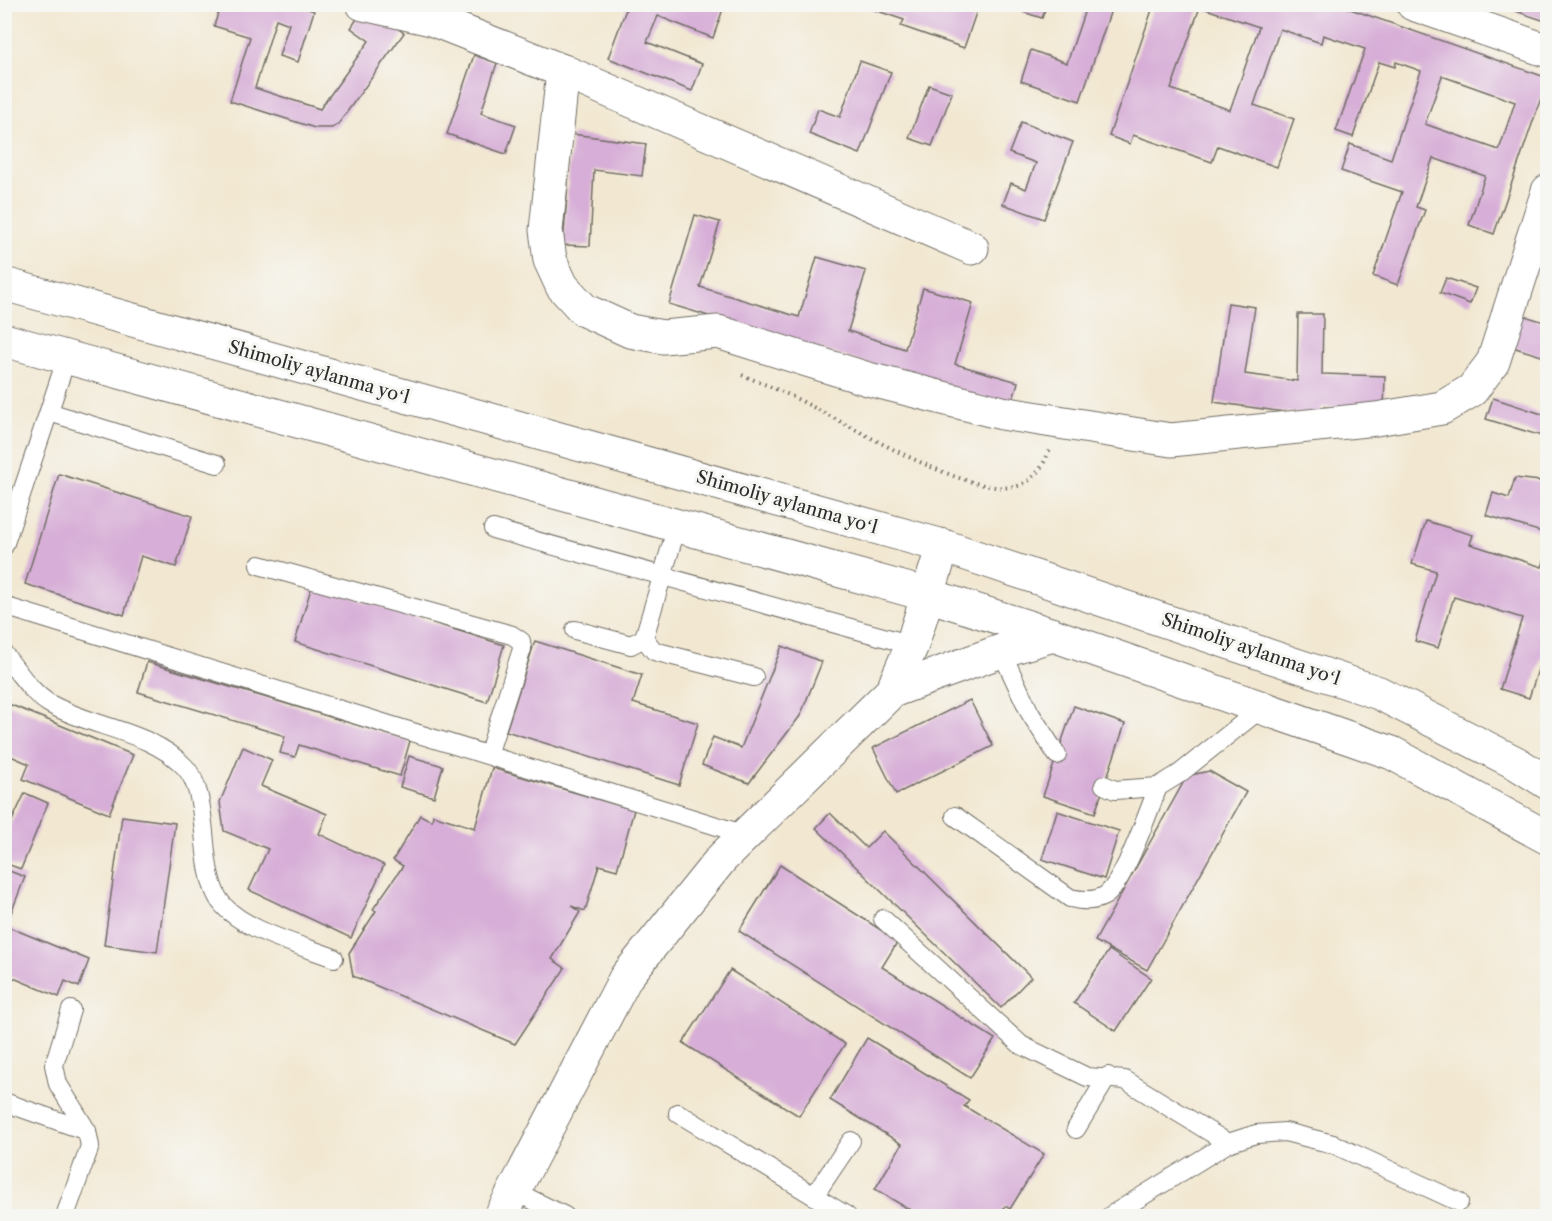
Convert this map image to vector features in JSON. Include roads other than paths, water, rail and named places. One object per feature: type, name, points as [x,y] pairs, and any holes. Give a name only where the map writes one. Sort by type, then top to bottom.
[{"type":"main road","points":[[363,4],[431,19],[563,71],[972,248]]},
{"type":"main road","points":[[1413,4],[1548,51]]},
{"type":"main road","points":[[563,71],[546,230],[550,260],[562,286],[584,310],[630,331],[663,338],[718,332],[868,379],[1002,413],[1171,440],[1341,423],[1442,408],[1472,390],[1493,362],[1548,191]]},
{"type":"main road","name":"Shimoliy aylanma yoʻl","points":[[4,284],[943,546],[1379,693],[1516,763],[1548,783]]},
{"type":"main road","points":[[4,340],[928,596],[1053,635],[1392,753],[1548,838]]},
{"type":"main road","points":[[507,1204],[626,977],[722,858],[892,691],[912,645],[943,546]]},
{"type":"main road","points":[[892,691],[1001,651],[1053,635]]},
{"type":"lane","points":[[4,546],[67,357]]},
{"type":"lane","points":[[49,412],[218,464]]},
{"type":"lane","points":[[575,630],[631,645],[644,638],[677,526]]},
{"type":"lane","points":[[493,529],[912,645]]},
{"type":"lane","points":[[259,565],[512,635],[521,641],[522,649],[488,755]]},
{"type":"lane","points":[[4,606],[746,835]]},
{"type":"lane","points":[[644,638],[654,651],[754,677]]},
{"type":"lane","points":[[1001,651],[1030,713],[1057,755]]},
{"type":"lane","points":[[4,654],[29,686],[49,704],[138,738],[170,753],[187,769],[201,800],[209,870],[218,897],[229,912],[250,925],[334,958]]},
{"type":"lane","points":[[1104,785],[1115,790],[1158,787],[1179,774],[1263,707]]},
{"type":"lane","points":[[955,816],[1070,898],[1088,902],[1105,895],[1118,882],[1158,787]]},
{"type":"lane","points":[[883,920],[1021,1045],[1087,1077],[1108,1076],[1125,1080],[1228,1143]]},
{"type":"lane","points":[[65,1216],[90,1146],[87,1131],[58,1084],[54,1065],[71,1010]]},
{"type":"lane","points":[[1076,1129],[1108,1076]]},
{"type":"lane","points":[[4,1102],[87,1131]]},
{"type":"lane","points":[[678,1113],[847,1216]]},
{"type":"lane","points":[[1110,1216],[1228,1143],[1256,1134],[1285,1132],[1333,1144],[1459,1202]]},
{"type":"lane","points":[[814,1197],[851,1141]]},
{"type":"lane","points":[[507,1204],[565,1216]]}]
